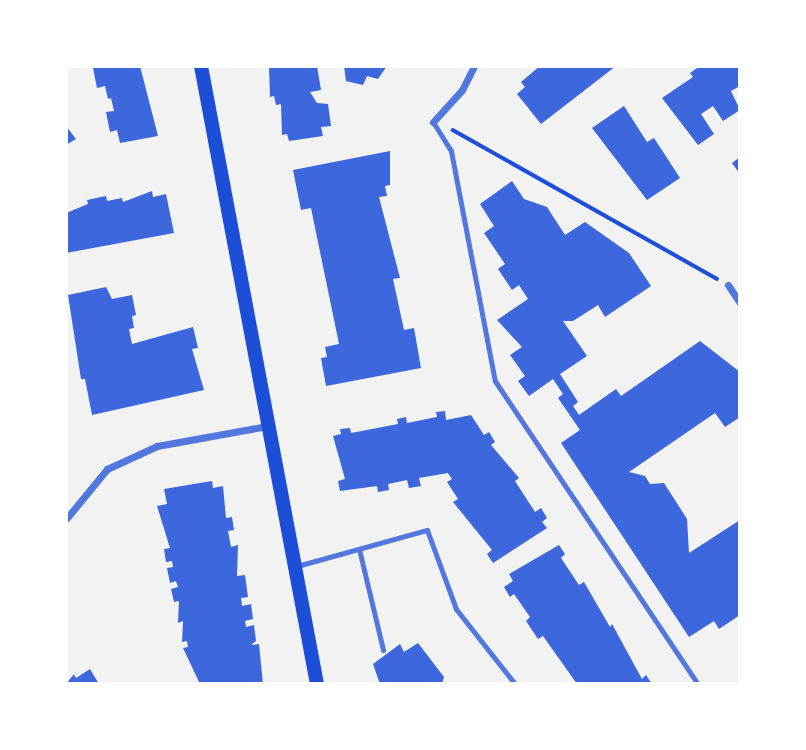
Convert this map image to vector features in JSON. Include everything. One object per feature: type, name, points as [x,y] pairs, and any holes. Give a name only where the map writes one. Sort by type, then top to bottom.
[{"type":"main road","points":[[201,66],[317,684]]},
{"type":"street","points":[[433,122],[462,90],[474,66]]},
{"type":"street","points":[[728,285],[740,303]]},
{"type":"street","points":[[66,519],[107,469],[132,457],[157,446],[267,426]]},
{"type":"lane","points":[[433,122],[451,150],[495,381],[698,684]]},
{"type":"lane","points":[[293,567],[427,530],[456,609],[515,684]]},
{"type":"lane","points":[[359,549],[383,650]]},
{"type":"path","points":[[433,122],[475,139],[728,285]]},
{"type":"building","points":[[140,66],[158,136],[120,143],[117,130],[110,132],[106,112],[114,111],[111,98],[108,99],[105,86],[97,88],[93,68]]},
{"type":"building","points":[[269,66],[317,66],[321,90],[310,92],[317,103],[328,104],[331,126],[321,127],[323,136],[289,141],[287,134],[282,135],[281,104],[276,105],[274,96],[270,97]]},
{"type":"building","points":[[344,66],[387,66],[378,79],[367,76],[363,85],[346,81]]},
{"type":"building","points":[[540,66],[616,66],[541,124],[517,94],[525,87],[521,82]]},
{"type":"building","points":[[700,66],[740,66],[740,86],[731,91],[740,110],[723,121],[713,106],[701,114],[714,134],[698,145],[662,98],[693,77],[690,73]]},
{"type":"building","points":[[624,106],[647,142],[654,138],[680,178],[647,200],[592,128]]},
{"type":"building","points":[[66,126],[76,139],[66,145]]},
{"type":"building","points":[[390,151],[390,185],[385,186],[387,196],[379,197],[400,278],[393,279],[404,330],[414,328],[421,368],[326,386],[321,358],[327,357],[325,347],[339,344],[311,208],[301,210],[293,170]]},
{"type":"building","points":[[740,157],[740,174],[732,163]]},
{"type":"building","points":[[512,181],[524,199],[547,207],[565,235],[585,222],[629,253],[651,286],[605,317],[598,305],[573,321],[563,321],[587,356],[560,374],[578,402],[573,406],[579,415],[616,389],[621,396],[700,341],[740,372],[740,417],[725,427],[715,413],[629,472],[645,476],[650,484],[664,483],[687,519],[689,553],[740,520],[740,615],[719,629],[714,621],[689,637],[561,443],[580,430],[558,398],[563,394],[553,379],[529,396],[518,381],[525,376],[510,355],[522,347],[497,320],[528,299],[519,285],[512,290],[498,269],[505,264],[484,233],[494,226],[480,204]]},
{"type":"building","points":[[152,191],[153,197],[166,194],[174,233],[66,253],[66,213],[88,204],[87,200],[106,196],[107,201],[122,198],[123,202]]},
{"type":"building","points":[[106,287],[112,299],[132,295],[136,315],[132,316],[134,328],[129,329],[132,344],[193,327],[198,348],[192,349],[204,390],[92,415],[85,379],[81,379],[68,295]]},
{"type":"building","points":[[445,411],[446,420],[471,415],[484,435],[489,432],[495,442],[491,445],[519,478],[515,481],[535,512],[541,508],[547,518],[542,522],[547,528],[493,563],[487,554],[492,550],[453,502],[458,499],[447,482],[452,479],[448,473],[419,478],[421,486],[409,488],[407,480],[388,484],[389,490],[378,492],[377,486],[340,491],[338,481],[345,479],[333,436],[341,434],[340,429],[350,428],[351,433],[398,424],[397,419],[406,417],[407,423],[437,417],[436,412]]},
{"type":"building","points":[[212,481],[213,488],[223,486],[226,518],[232,517],[234,530],[228,531],[231,547],[238,545],[237,576],[245,575],[248,597],[241,598],[242,606],[251,604],[253,619],[245,621],[246,627],[254,625],[256,641],[251,645],[259,644],[263,684],[200,684],[183,648],[188,647],[187,641],[182,642],[183,621],[178,623],[179,601],[174,602],[171,589],[178,587],[176,581],[170,583],[167,568],[173,567],[172,561],[166,562],[164,549],[170,548],[157,506],[167,504],[164,489]]},
{"type":"building","points":[[559,545],[565,554],[561,558],[579,585],[584,582],[610,627],[612,624],[642,679],[646,675],[652,684],[577,684],[543,636],[538,639],[526,621],[530,617],[514,594],[510,597],[504,587],[513,581],[509,574]]},
{"type":"building","points":[[418,643],[444,677],[442,684],[380,684],[373,664],[400,644],[404,652]]},
{"type":"building","points":[[90,669],[99,684],[66,684],[74,674],[76,678]]}]
